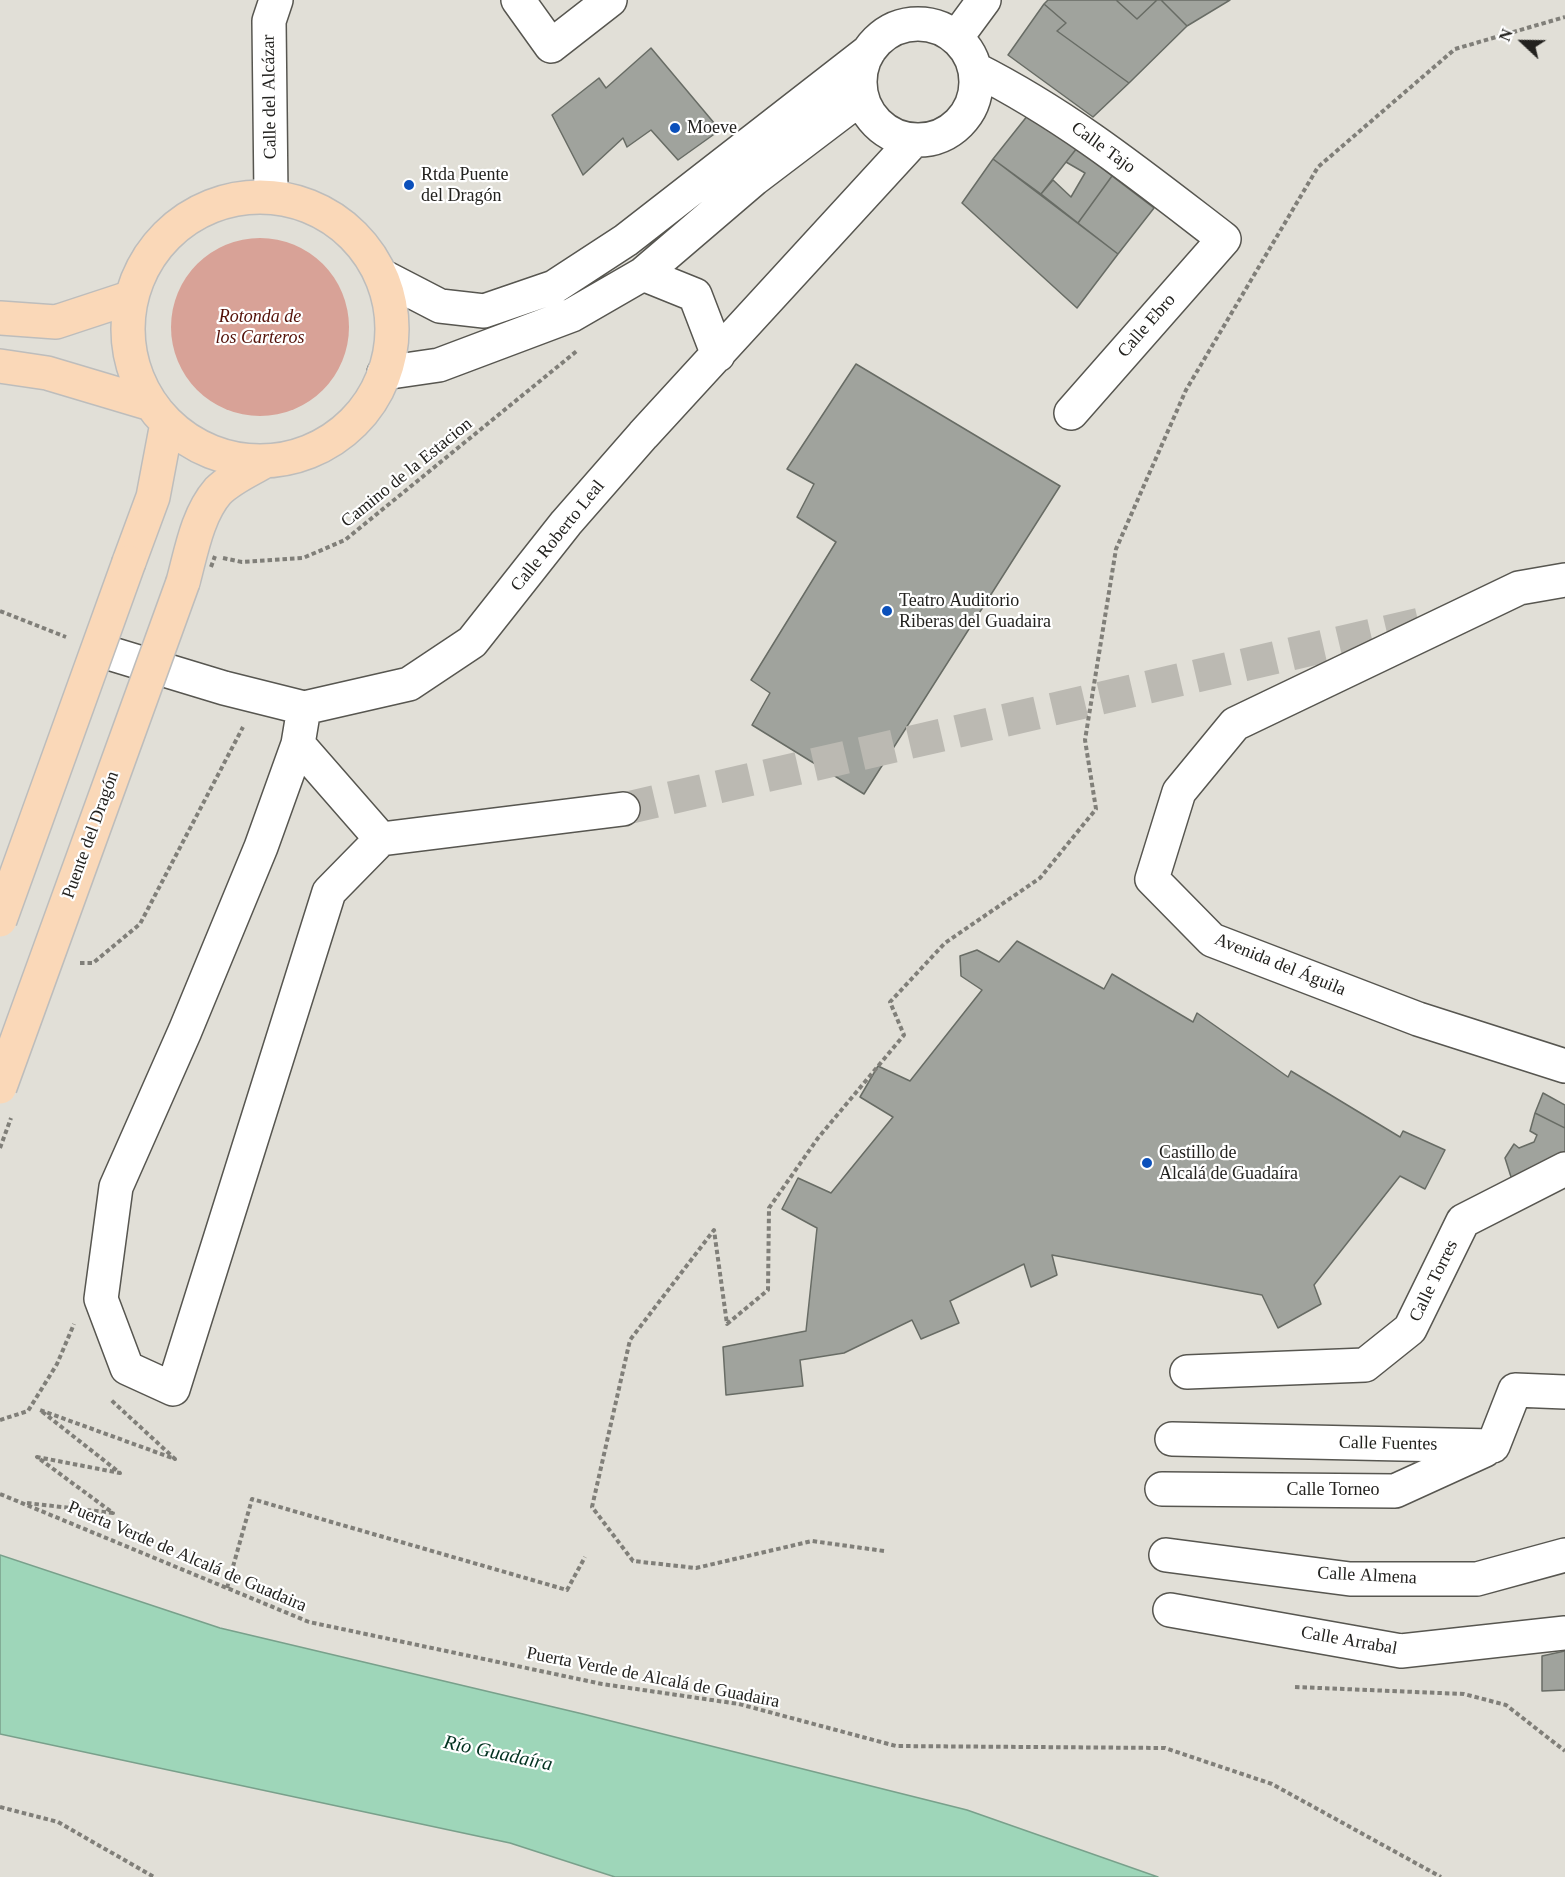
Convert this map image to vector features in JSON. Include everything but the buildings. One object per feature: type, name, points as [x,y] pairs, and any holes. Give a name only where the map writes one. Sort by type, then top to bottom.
[{"type":"main road","points":[[271,196],[306,204],[338,220],[363,246],[382,276],[391,308],[392,341],[384,373],[363,412],[338,435],[298,455],[265,461],[219,455],[192,442],[159,413],[135,370],[128,334],[132,297],[146,262],[169,233],[199,211],[234,198],[271,196]]},
{"type":"main road","points":[[0,318],[56,322],[132,297]]},
{"type":"main road","points":[[0,366],[46,372],[159,413]]},
{"type":"main road","points":[[0,920],[153,497],[159,413]]},
{"type":"main road","name":"Puente del Dragón","points":[[0,1087],[200,526],[218,491],[265,461]]},
{"type":"street","name":"Calle del Alcázar","points":[[271,196],[269,21],[276,0]]},
{"type":"street","points":[[518,0],[551,46],[610,0]]},
{"type":"street","points":[[382,276],[440,306],[484,311],[554,287],[626,240],[869,51],[898,14],[917,24],[942,22],[984,0]]},
{"type":"street","points":[[869,51],[862,65],[860,81],[862,97],[869,114],[881,127],[912,142],[932,139],[949,132],[962,120],[972,104],[976,87],[975,69],[968,52],[942,22]]},
{"type":"street","name":"Calle Tajo","points":[[975,69],[1027,95],[1092,137],[1224,239]]},
{"type":"street","points":[[384,373],[440,365],[572,315],[643,274],[754,179],[862,97]]},
{"type":"street","name":"Calle Roberto Leal","points":[[102,651],[304,708],[409,684],[472,642],[566,523],[912,142]]},
{"type":"street","name":"Calle Ebro","points":[[1071,413],[1224,239]]},
{"type":"street","points":[[643,274],[695,295],[718,355]]},
{"type":"street","name":"Avenida del Águila","points":[[1565,580],[1519,588],[1235,724],[1179,792],[1152,879],[1212,940],[1418,1019],[1565,1066]]},
{"type":"street","points":[[304,708],[298,744],[261,847],[190,1020],[116,1187],[101,1299],[127,1368],[172,1389],[329,892],[381,839],[622,809]]},
{"type":"street","points":[[298,744],[381,839]]},
{"type":"street","name":"Calle Torres","points":[[1187,1372],[1365,1365],[1410,1329],[1463,1221],[1565,1169]]},
{"type":"street","points":[[1493,1446],[1515,1390],[1565,1392]]},
{"type":"street","name":"Calle Fuentes","points":[[1172,1439],[1493,1446]]},
{"type":"street","name":"Calle Torneo","points":[[1162,1489],[1395,1491],[1493,1446]]},
{"type":"street","name":"Calle Almena","points":[[1166,1555],[1350,1578],[1477,1579],[1565,1556]]},
{"type":"street","name":"Calle Arrabal","points":[[1170,1610],[1401,1651],[1565,1633]]},
{"type":"path","points":[[884,1551],[812,1541],[696,1568],[633,1561],[592,1507],[630,1340],[714,1230],[727,1324],[768,1290],[769,1208],[818,1138],[904,1035],[890,1002],[945,943],[1040,878],[1096,809],[1085,740],[1116,549],[1186,390],[1318,167],[1455,49],[1565,17]]},
{"type":"path","name":"Camino de la Estacion","points":[[187,567],[303,558],[345,540],[584,345],[572,315]]},
{"type":"path","points":[[0,611],[102,651]]},
{"type":"path","points":[[76,962],[93,963],[140,924],[259,697]]},
{"type":"path","points":[[22,1503],[113,1514],[37,1457],[120,1473],[40,1410],[175,1459],[96,1386],[127,1368]]},
{"type":"path","name":"Puerta Verde de Alcalá de Guadaira","points":[[0,1494],[309,1622],[602,1684],[739,1704],[896,1746],[1166,1748],[1272,1784],[1441,1877]]},
{"type":"path","points":[[226,1588],[252,1499],[567,1590],[585,1557]]},
{"type":"path","points":[[1295,1687],[1464,1694],[1506,1705],[1565,1751]]},
{"type":"path","points":[[0,1807],[58,1822],[154,1877]]},
{"type":"green space","name":"Rotonda de los Carteros","points":[[260,238],[294,245],[323,264],[342,293],[349,327],[342,361],[323,390],[294,409],[260,416],[226,409],[197,390],[178,361],[171,327],[178,293],[197,264],[226,245]]},
{"type":"water","name":"Río Guadaíra","points":[[0,1555],[220,1628],[583,1714],[967,1810],[1158,1877],[615,1877],[510,1843],[0,1734]]},
{"type":"tunnel","points":[[623,809],[1433,621]]},
{"type":"place","name":"Moeve","points":[[675,128]]},
{"type":"place","name":"Rtda Puente del Dragón","points":[[409,185]]},
{"type":"place","name":"Teatro Auditorio Riberas del Guadaira","points":[[887,611]]},
{"type":"place","name":"Castillo de Alcalá de Guadaíra","points":[[1147,1163]]}]
